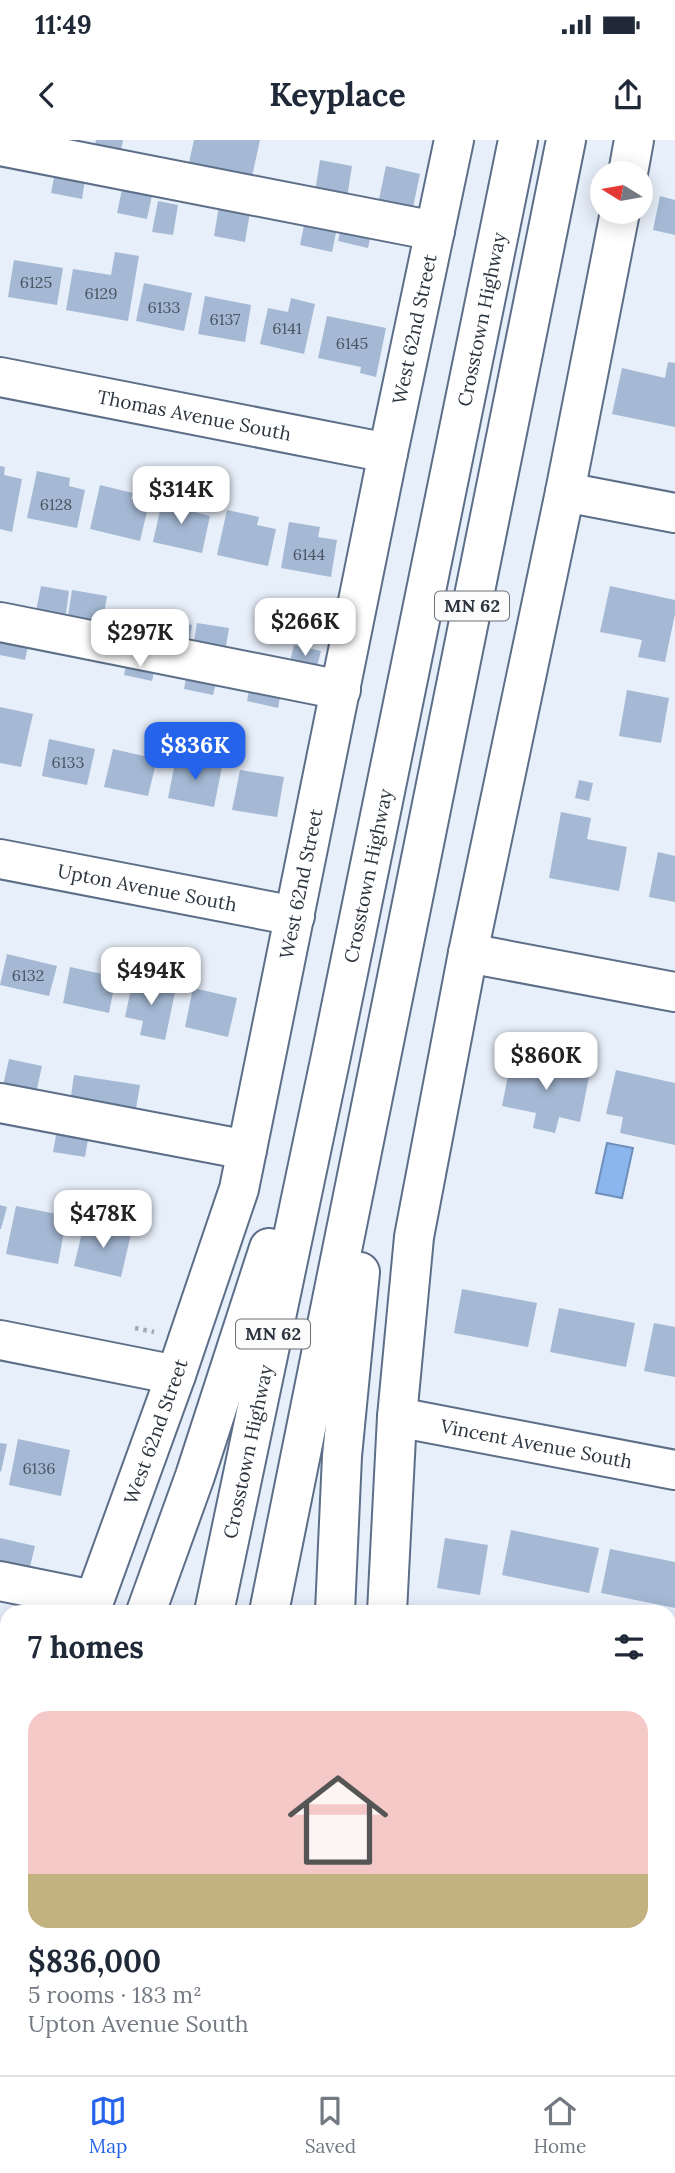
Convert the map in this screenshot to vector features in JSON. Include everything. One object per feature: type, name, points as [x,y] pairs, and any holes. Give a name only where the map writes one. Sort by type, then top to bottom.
[{"type":"main road","name":"West 62nd Street","points":[[92,1605],[176,1375],[239,1189],[454,140]]},
{"type":"main road","name":"Crosstown Highway","points":[[215,1605],[331,1056],[518,140]]},
{"type":"main road","name":"MN 62","points":[[270,1605],[566,140]]},
{"type":"main road","points":[[630,161],[634,140]]},
{"type":"main road","points":[[0,146],[436,232]]},
{"type":"main road","points":[[387,1605],[397,1417],[414,1237],[468,953],[565,492],[618,224]]},
{"type":"main road","name":"Thomas Avenue South","points":[[0,377],[388,453]]},
{"type":"main road","points":[[565,492],[675,513]]},
{"type":"main road","points":[[0,622],[341,690]]},
{"type":"main road","name":"Upton Avenue South","points":[[0,859],[295,916]]},
{"type":"main road","points":[[468,953],[675,992]]},
{"type":"main road","points":[[149,1605],[195,1476],[331,1056]]},
{"type":"main road","points":[[335,1605],[342,1456],[378,1072]]},
{"type":"main road","points":[[0,1104],[247,1150]]},
{"type":"main road","points":[[0,1340],[176,1375]]},
{"type":"main road","name":"Vincent Avenue South","points":[[397,1417],[675,1470]]},
{"type":"main road","points":[[0,1581],[88,1605]]},
{"type":"water","points":[[607,1143],[633,1148],[622,1198],[596,1193]]},
{"type":"building","points":[[96,140],[123,140],[120,155],[94,150]]},
{"type":"building","points":[[194,140],[260,140],[251,181],[188,167]]},
{"type":"building","points":[[320,160],[352,166],[347,198],[315,192]]},
{"type":"building","points":[[57,162],[87,167],[82,199],[51,193]]},
{"type":"building","points":[[386,166],[420,174],[412,212],[378,204]]},
{"type":"building","points":[[124,180],[154,186],[147,219],[117,213]]},
{"type":"building","points":[[221,194],[252,200],[245,242],[214,236]]},
{"type":"building","points":[[660,196],[675,200],[675,235],[653,230]]},
{"type":"building","points":[[158,201],[178,205],[173,235],[152,232]]},
{"type":"building","points":[[307,211],[339,218],[332,252],[300,245]]},
{"type":"building","points":[[343,219],[373,226],[368,248],[338,241]]},
{"type":"building","points":[[115,252],[139,256],[128,321],[66,310],[73,269],[111,275]]},
{"type":"building","points":[[14,260],[63,268],[57,305],[8,297]]},
{"type":"building","points":[[144,283],[192,293],[184,331],[136,321]]},
{"type":"building","points":[[205,296],[251,305],[245,342],[198,334]]},
{"type":"building","points":[[291,298],[315,304],[304,354],[260,344],[268,308],[288,312]]},
{"type":"building","points":[[327,316],[386,328],[376,377],[360,373],[361,367],[318,358]]},
{"type":"building","points":[[668,362],[675,363],[675,427],[612,414],[622,368],[665,378]]},
{"type":"building","points":[[0,466],[5,467],[4,475],[22,479],[12,532],[0,529]]},
{"type":"building","points":[[37,471],[70,478],[69,486],[85,490],[77,528],[27,518]]},
{"type":"building","points":[[100,485],[133,493],[131,499],[149,503],[140,541],[90,529]]},
{"type":"building","points":[[163,497],[196,504],[195,512],[210,516],[202,553],[153,542]]},
{"type":"building","points":[[227,510],[259,517],[257,525],[276,529],[268,566],[217,555]]},
{"type":"building","points":[[289,522],[320,527],[318,537],[337,540],[331,577],[281,568]]},
{"type":"building","points":[[41,586],[69,591],[65,621],[35,616]]},
{"type":"building","points":[[610,586],[675,600],[675,614],[665,662],[638,657],[642,640],[600,632]]},
{"type":"building","points":[[72,590],[107,596],[102,628],[67,622]]},
{"type":"building","points":[[165,620],[192,625],[189,645],[162,640]]},
{"type":"building","points":[[197,623],[229,628],[225,652],[193,647]]},
{"type":"building","points":[[0,632],[30,638],[25,660],[0,655]]},
{"type":"building","points":[[294,645],[321,651],[316,671],[289,665]]},
{"type":"building","points":[[128,656],[156,663],[152,681],[124,675]]},
{"type":"building","points":[[188,668],[218,675],[213,695],[184,689]]},
{"type":"building","points":[[251,680],[282,686],[278,708],[247,701]]},
{"type":"building","points":[[627,690],[669,698],[661,743],[619,736]]},
{"type":"building","points":[[0,707],[33,714],[21,767],[0,763]]},
{"type":"building","points":[[49,739],[95,749],[87,785],[42,776]]},
{"type":"building","points":[[113,749],[157,759],[148,796],[104,787]]},
{"type":"building","points":[[176,757],[222,767],[214,807],[168,798]]},
{"type":"building","points":[[240,770],[284,777],[277,817],[232,810]]},
{"type":"building","points":[[579,780],[593,783],[589,801],[575,798]]},
{"type":"building","points":[[561,812],[591,818],[587,839],[627,847],[619,891],[549,878]]},
{"type":"building","points":[[658,852],[675,856],[675,902],[649,897]]},
{"type":"building","points":[[7,954],[57,966],[49,996],[0,985]]},
{"type":"building","points":[[70,967],[116,977],[109,1013],[63,1003]]},
{"type":"building","points":[[133,979],[176,988],[165,1040],[140,1035],[143,1021],[125,1017]]},
{"type":"building","points":[[193,988],[237,998],[228,1037],[185,1027]]},
{"type":"building","points":[[512,1056],[590,1072],[580,1122],[559,1117],[555,1133],[533,1128],[536,1113],[502,1106]]},
{"type":"building","points":[[9,1059],[42,1066],[35,1098],[2,1090]]},
{"type":"building","points":[[616,1070],[675,1083],[675,1145],[620,1133],[623,1117],[606,1114]]},
{"type":"building","points":[[74,1075],[140,1085],[135,1114],[70,1103]]},
{"type":"building","points":[[58,1124],[90,1128],[85,1157],[53,1152]]},
{"type":"building","points":[[0,1205],[7,1207],[1,1229],[0,1229]]},
{"type":"building","points":[[16,1206],[67,1216],[58,1264],[6,1254]]},
{"type":"building","points":[[84,1224],[131,1234],[121,1277],[74,1266]]},
{"type":"building","points":[[462,1289],[537,1303],[528,1347],[454,1333]]},
{"type":"building","points":[[559,1308],[635,1323],[626,1367],[550,1352]]},
{"type":"building","points":[[654,1323],[675,1327],[675,1377],[644,1371]]},
{"type":"building","points":[[18,1439],[70,1450],[61,1496],[9,1485]]},
{"type":"building","points":[[0,1443],[7,1444],[1,1472],[0,1471]]},
{"type":"building","points":[[511,1530],[599,1548],[589,1593],[502,1575]]},
{"type":"building","points":[[0,1538],[35,1546],[28,1575],[0,1569]]},
{"type":"building","points":[[445,1538],[488,1545],[480,1595],[437,1588]]},
{"type":"building","points":[[610,1549],[675,1562],[675,1605],[660,1605],[601,1593]]}]
